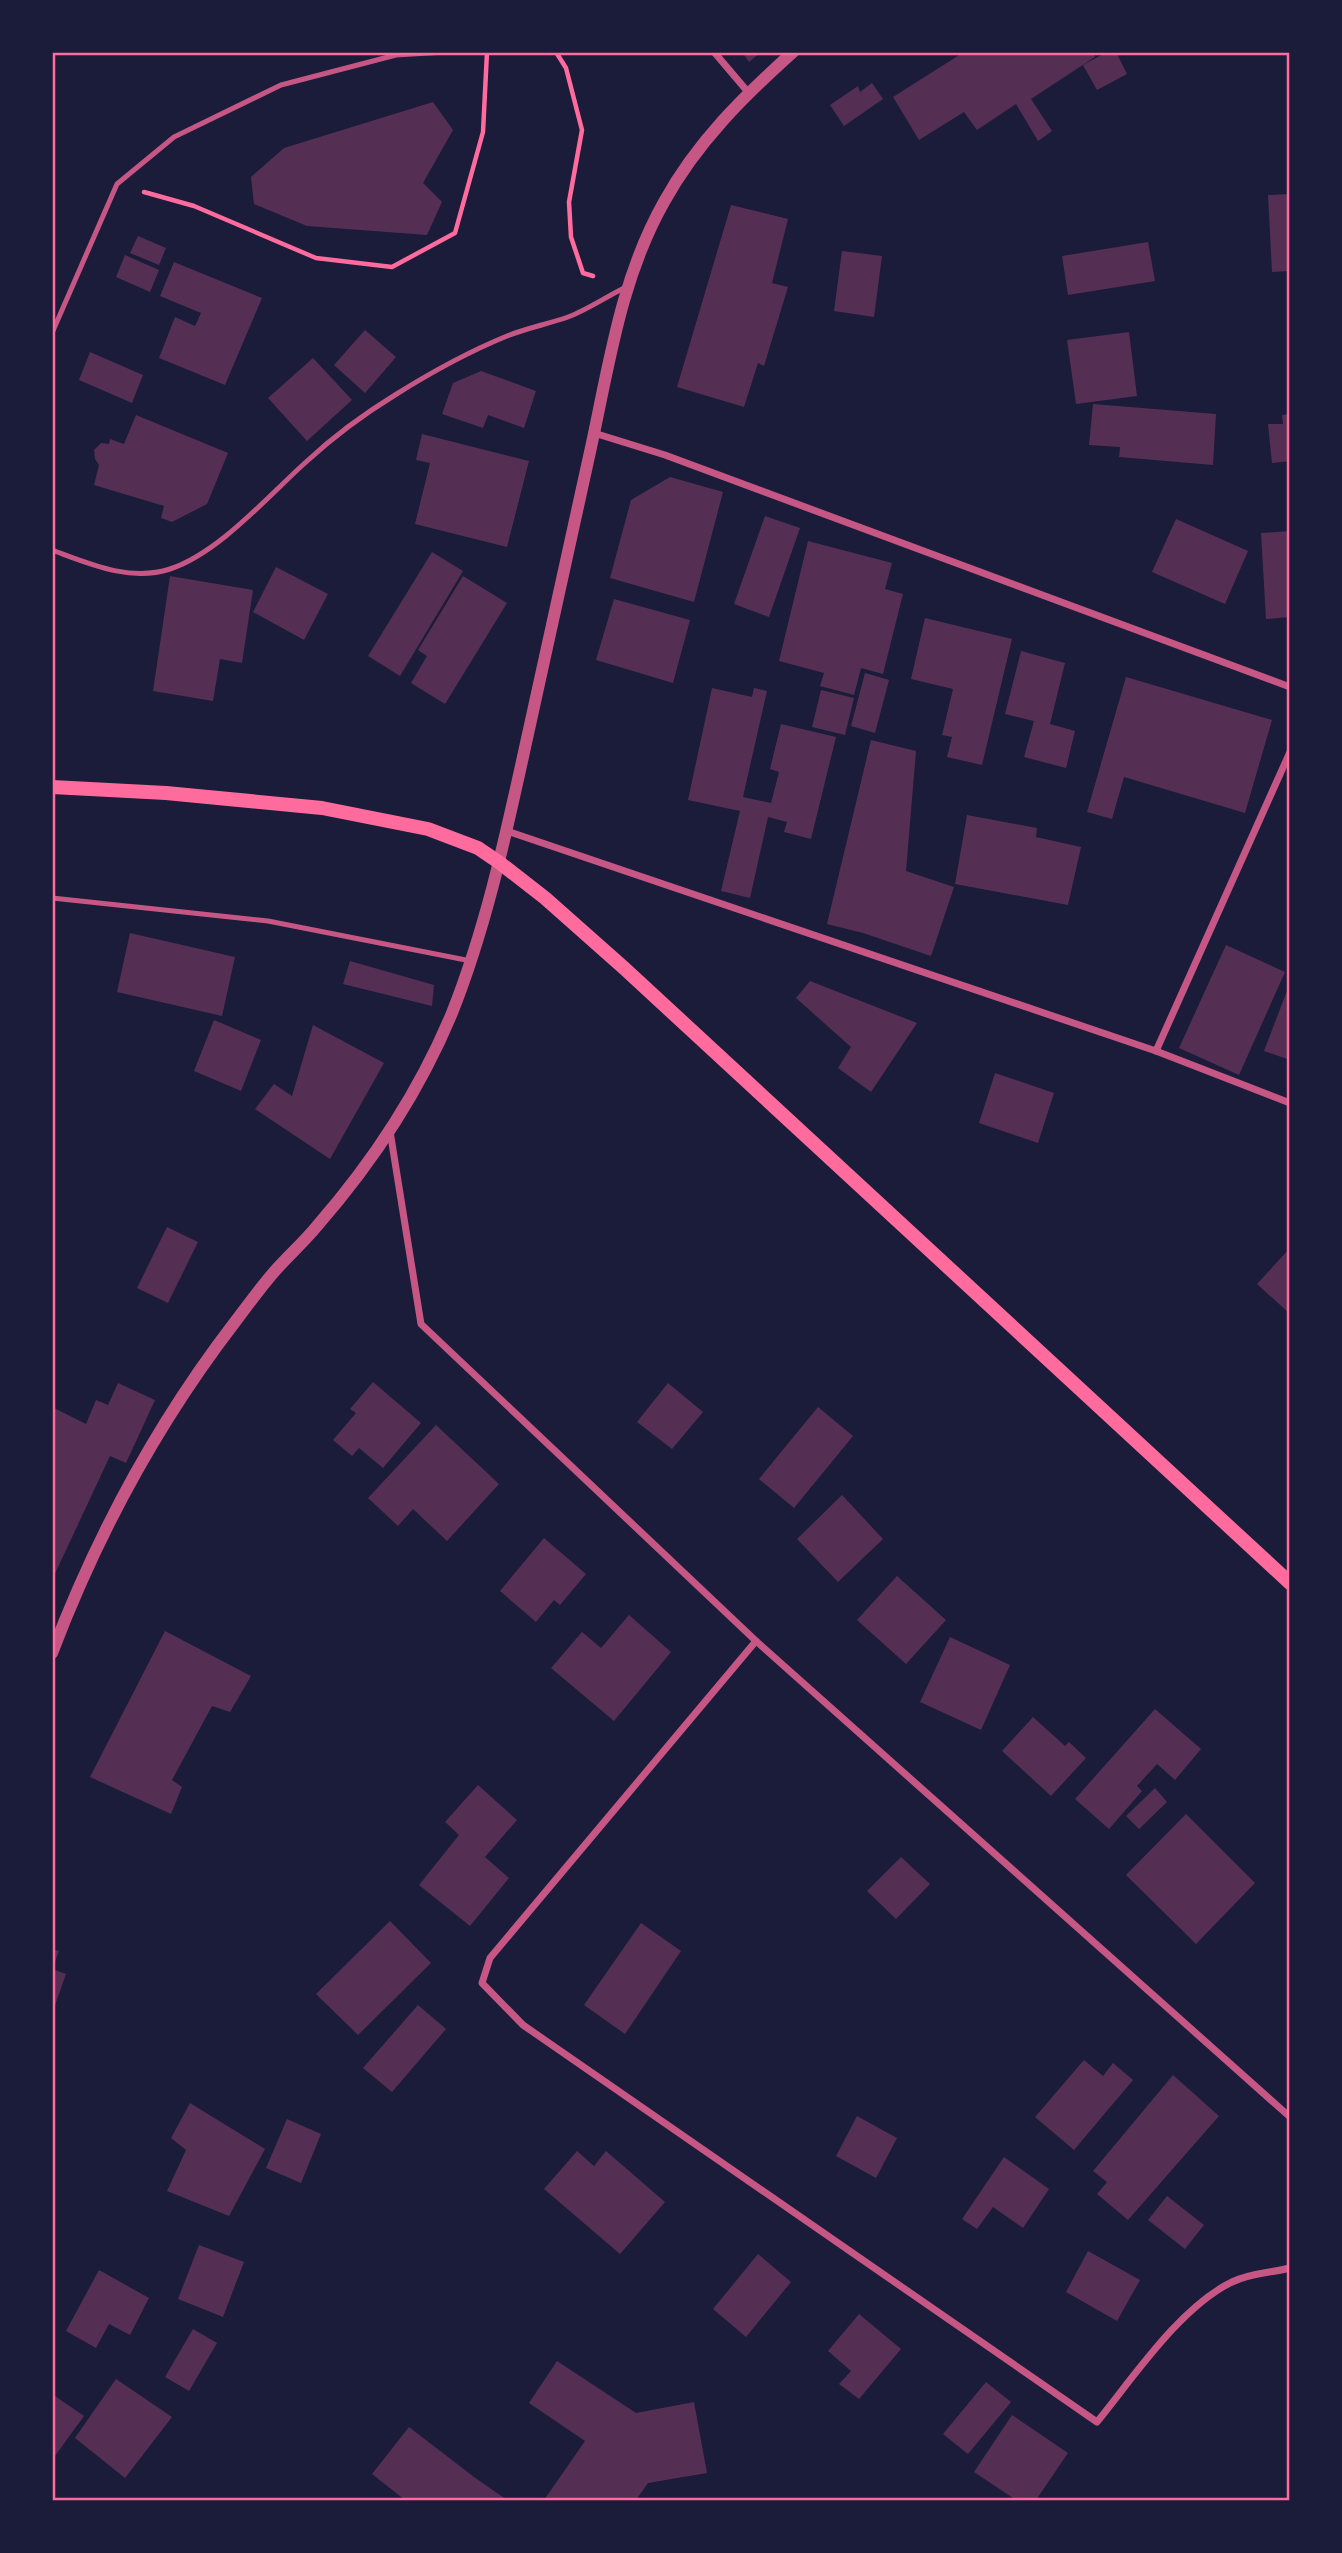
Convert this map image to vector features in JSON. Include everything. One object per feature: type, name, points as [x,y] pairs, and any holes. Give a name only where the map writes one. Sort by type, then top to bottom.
[{"type":"main road","points":[[52,787],[166,793],[323,807],[428,829],[478,848],[545,898],[653,995],[1290,1583]]},
{"type":"street","points":[[714,52],[748,93]]},
{"type":"street","points":[[52,1653],[111,1519],[156,1437],[193,1380],[274,1272],[317,1227],[355,1179],[390,1129],[449,1019],[472,961],[500,863],[615,330],[627,286],[643,243],[688,163],[716,126],[793,52]]},
{"type":"street","points":[[594,433],[678,460],[1290,687]]},
{"type":"street","points":[[1156,1051],[1290,752]]},
{"type":"street","points":[[507,831],[1156,1051],[1290,1103]]},
{"type":"street","points":[[390,1129],[421,1324],[756,1642],[1290,2117]]},
{"type":"street","points":[[756,1642],[490,1958],[482,1983],[523,2025],[1097,2422],[1192,2310],[1229,2283],[1246,2276],[1290,2267]]},
{"type":"lane","points":[[52,333],[117,184],[174,137],[281,85],[396,55],[446,52]]},
{"type":"lane","points":[[52,550],[114,571],[141,574],[168,570],[192,560],[214,547],[308,460],[394,395],[450,363],[508,335],[571,316],[627,286]]},
{"type":"lane","points":[[52,898],[268,921],[472,961]]},
{"type":"path","points":[[117,184],[194,206],[316,258],[391,267],[455,233],[484,132],[487,52]]},
{"type":"path","points":[[556,52],[566,68],[582,130],[569,202],[571,237],[583,272],[627,286]]},
{"type":"building","points":[[742,52],[761,52],[749,62]]},
{"type":"building","points":[[964,52],[1092,52],[1095,57],[1031,99],[1052,131],[1038,141],[1016,104],[977,130],[964,112],[919,140],[893,97]]},
{"type":"building","points":[[1107,52],[1116,52],[1127,74],[1097,90],[1083,65]]},
{"type":"building","points":[[872,83],[883,99],[844,126],[830,105],[858,86],[860,92]]},
{"type":"building","points":[[433,102],[453,130],[423,183],[442,202],[427,235],[307,226],[254,204],[251,177],[284,148]]},
{"type":"building","points":[[1290,194],[1290,271],[1272,272],[1268,195]]},
{"type":"building","points":[[731,205],[788,219],[772,283],[788,287],[764,366],[758,363],[744,407],[677,387]]},
{"type":"building","points":[[138,236],[166,248],[159,265],[130,253]]},
{"type":"building","points":[[1148,242],[1155,281],[1068,295],[1062,256]]},
{"type":"building","points":[[842,251],[882,256],[874,317],[834,311]]},
{"type":"building","points":[[125,255],[159,270],[150,292],[116,277]]},
{"type":"building","points":[[174,262],[262,298],[225,385],[159,358],[175,317],[195,326],[201,313],[160,296]]},
{"type":"building","points":[[365,330],[396,357],[365,393],[334,365]]},
{"type":"building","points":[[1129,332],[1137,396],[1076,404],[1067,340]]},
{"type":"building","points":[[90,352],[143,375],[132,403],[79,380]]},
{"type":"building","points":[[313,358],[352,400],[307,441],[268,398]]},
{"type":"building","points":[[481,371],[536,391],[524,428],[488,415],[483,428],[442,414],[453,383]]},
{"type":"building","points":[[1093,404],[1216,414],[1213,465],[1119,457],[1120,447],[1089,445]]},
{"type":"building","points":[[1290,414],[1290,461],[1272,463],[1268,424],[1283,424],[1282,415]]},
{"type":"building","points":[[136,415],[228,453],[207,504],[172,522],[161,518],[164,506],[94,485],[99,465],[94,450],[101,443],[109,444],[110,439],[124,444]]},
{"type":"building","points":[[422,434],[529,461],[507,547],[415,524],[430,463],[416,460]]},
{"type":"building","points":[[670,477],[723,492],[694,602],[610,578],[631,500]]},
{"type":"building","points":[[765,516],[800,528],[769,617],[734,604]]},
{"type":"building","points":[[1176,519],[1248,551],[1225,604],[1152,572]]},
{"type":"building","points":[[1290,531],[1290,617],[1266,619],[1261,533]]},
{"type":"building","points":[[808,541],[892,563],[885,589],[903,594],[883,674],[861,668],[854,695],[820,686],[824,673],[779,661]]},
{"type":"building","points":[[432,552],[463,571],[400,676],[368,656]]},
{"type":"building","points":[[276,567],[328,594],[304,640],[253,612]]},
{"type":"building","points":[[170,576],[253,590],[242,663],[220,659],[213,701],[153,691]]},
{"type":"building","points":[[463,576],[507,603],[445,704],[411,683],[427,656],[418,650]]},
{"type":"building","points":[[614,599],[690,620],[673,683],[596,660]]},
{"type":"building","points":[[925,618],[1012,639],[982,765],[947,757],[952,737],[942,735],[953,689],[911,679]]},
{"type":"building","points":[[1021,651],[1065,663],[1050,724],[1075,731],[1066,768],[1024,757],[1034,721],[1005,714]]},
{"type":"building","points":[[865,673],[889,680],[875,733],[851,726]]},
{"type":"building","points":[[1126,677],[1272,720],[1245,813],[1124,777],[1112,819],[1087,812]]},
{"type":"building","points":[[712,688],[752,697],[754,688],[767,691],[743,797],[771,803],[779,772],[770,769],[781,724],[836,737],[811,839],[784,832],[787,822],[768,817],[750,898],[721,891],[740,811],[688,800]]},
{"type":"building","points":[[821,690],[854,698],[845,735],[812,727]]},
{"type":"building","points":[[871,740],[916,751],[906,871],[954,887],[931,956],[827,924]]},
{"type":"building","points":[[967,815],[1037,828],[1036,837],[1081,847],[1068,905],[955,884]]},
{"type":"building","points":[[130,933],[235,957],[222,1016],[117,992]]},
{"type":"building","points":[[1226,945],[1285,972],[1239,1075],[1179,1048]]},
{"type":"building","points":[[350,961],[434,985],[432,1006],[343,984]]},
{"type":"building","points":[[810,981],[917,1023],[871,1092],[838,1068],[851,1047],[796,998]]},
{"type":"building","points":[[1290,983],[1290,1060],[1264,1051]]},
{"type":"building","points":[[214,1020],[261,1040],[241,1091],[194,1071]]},
{"type":"building","points":[[313,1025],[384,1063],[330,1159],[255,1109],[274,1084],[292,1096]]},
{"type":"building","points":[[995,1073],[1054,1093],[1038,1143],[979,1123]]},
{"type":"building","points":[[167,1227],[198,1242],[168,1303],[137,1288]]},
{"type":"building","points":[[1290,1248],[1290,1314],[1257,1284]]},
{"type":"building","points":[[373,1382],[421,1423],[383,1468],[359,1448],[352,1456],[333,1440],[356,1413],[350,1409]]},
{"type":"building","points":[[118,1383],[155,1400],[126,1463],[110,1456],[52,1580],[52,1407],[86,1424],[96,1400],[108,1405]]},
{"type":"building","points":[[668,1383],[703,1412],[672,1449],[637,1422]]},
{"type":"building","points":[[818,1407],[853,1436],[794,1508],[759,1479]]},
{"type":"building","points":[[436,1425],[499,1484],[447,1541],[413,1509],[398,1526],[368,1498]]},
{"type":"building","points":[[842,1495],[883,1539],[838,1582],[797,1539]]},
{"type":"building","points":[[544,1538],[586,1574],[560,1605],[554,1600],[536,1622],[500,1591]]},
{"type":"building","points":[[897,1576],[946,1620],[906,1664],[857,1620]]},
{"type":"building","points":[[629,1615],[671,1652],[614,1721],[551,1668],[582,1632],[601,1648]]},
{"type":"building","points":[[165,1631],[251,1676],[230,1712],[212,1706],[172,1780],[182,1787],[171,1814],[90,1777]]},
{"type":"building","points":[[950,1637],[1010,1665],[981,1730],[920,1702]]},
{"type":"building","points":[[1155,1709],[1201,1749],[1175,1780],[1157,1764],[1137,1786],[1142,1791],[1109,1829],[1075,1799]]},
{"type":"building","points":[[1033,1717],[1065,1746],[1069,1742],[1086,1758],[1051,1796],[1002,1751]]},
{"type":"building","points":[[478,1785],[517,1820],[485,1857],[509,1878],[470,1926],[419,1885],[459,1835],[445,1822]]},
{"type":"building","points":[[1155,1788],[1167,1802],[1139,1829],[1126,1816]]},
{"type":"building","points":[[1186,1814],[1255,1883],[1196,1944],[1126,1875]]},
{"type":"building","points":[[901,1857],[930,1884],[896,1919],[867,1891]]},
{"type":"building","points":[[390,1921],[431,1963],[358,2035],[316,1994]]},
{"type":"building","points":[[641,1923],[681,1951],[625,2034],[584,2005]]},
{"type":"building","points":[[52,1949],[59,1951],[53,1967],[52,1967]]},
{"type":"building","points":[[52,1969],[66,1974],[53,2011],[52,2011]]},
{"type":"building","points":[[418,2005],[446,2029],[392,2092],[363,2068]]},
{"type":"building","points":[[1084,2060],[1103,2076],[1113,2063],[1133,2080],[1074,2150],[1035,2117]]},
{"type":"building","points":[[1173,2075],[1219,2116],[1128,2220],[1097,2194],[1107,2182],[1093,2171]]},
{"type":"building","points":[[190,2103],[265,2149],[229,2216],[167,2191],[186,2150],[171,2138]]},
{"type":"building","points":[[857,2116],[897,2138],[876,2178],[836,2156]]},
{"type":"building","points":[[287,2119],[321,2134],[301,2183],[266,2168]]},
{"type":"building","points":[[577,2151],[594,2166],[606,2151],[665,2202],[620,2254],[544,2189]]},
{"type":"building","points":[[1004,2157],[1049,2189],[1023,2228],[993,2207],[977,2229],[962,2219]]},
{"type":"building","points":[[1167,2196],[1204,2225],[1185,2249],[1148,2220]]},
{"type":"building","points":[[199,2245],[244,2262],[223,2317],[178,2299]]},
{"type":"building","points":[[1088,2251],[1140,2280],[1117,2321],[1066,2292]]},
{"type":"building","points":[[758,2254],[791,2282],[746,2337],[713,2309]]},
{"type":"building","points":[[99,2270],[149,2298],[130,2335],[109,2324],[96,2348],[66,2331]]},
{"type":"building","points":[[859,2314],[901,2349],[859,2399],[839,2384],[851,2371],[828,2351]]},
{"type":"building","points":[[193,2329],[217,2343],[189,2391],[165,2377]]},
{"type":"building","points":[[557,2361],[636,2413],[694,2402],[707,2473],[648,2483],[636,2500],[544,2500],[585,2441],[529,2403]]},
{"type":"building","points":[[116,2379],[172,2417],[125,2478],[75,2438]]},
{"type":"building","points":[[986,2382],[1011,2402],[968,2454],[943,2434]]},
{"type":"building","points":[[52,2394],[84,2416],[52,2460]]},
{"type":"building","points":[[1012,2415],[1068,2453],[1036,2500],[1016,2500],[974,2472]]},
{"type":"building","points":[[409,2427],[507,2500],[405,2500],[372,2474]]}]
